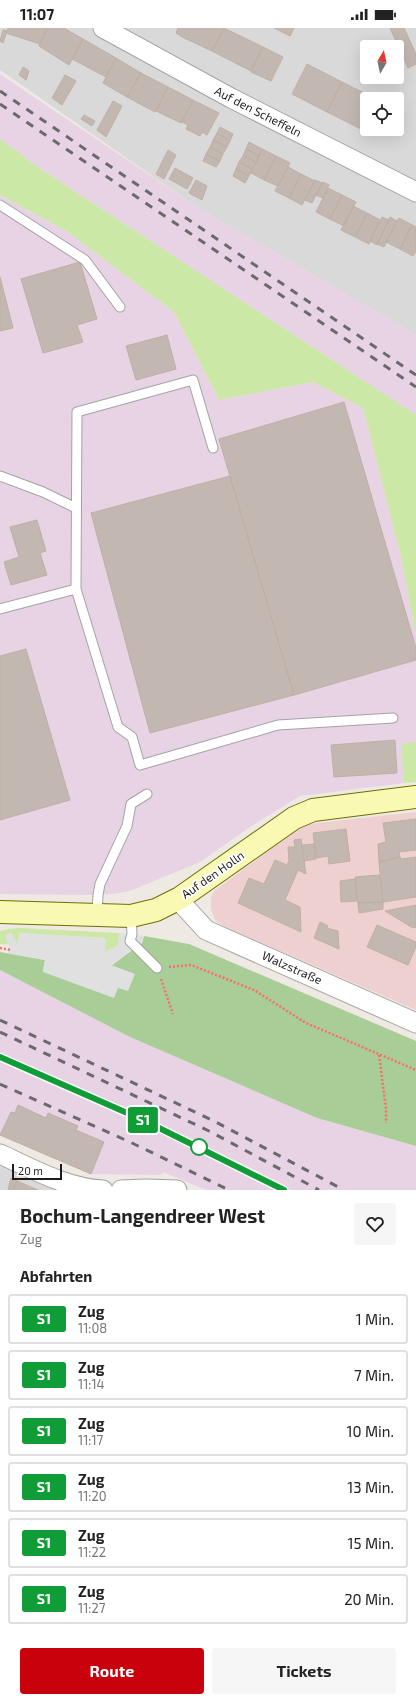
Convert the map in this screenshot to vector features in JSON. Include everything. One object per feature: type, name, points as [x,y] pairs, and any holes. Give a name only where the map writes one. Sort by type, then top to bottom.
[{"type":"street","name":"Auf den Scheffeln","points":[[102,28],[231,98],[416,192]]},
{"type":"street","name":"Auf den Holln","points":[[0,912],[131,916],[156,910],[180,898],[294,818],[313,810],[416,797]]},
{"type":"street","name":"Walzstraße","points":[[180,898],[184,906],[206,930],[416,1023]]},
{"type":"street","points":[[0,1154],[70,1185],[87,1189],[103,1190]]},
{"type":"street","points":[[121,1190],[177,1190]]},
{"type":"lane","points":[[0,205],[85,260],[120,307]]},
{"type":"lane","points":[[213,448],[193,380],[77,412],[76,588],[118,727],[132,737],[140,765],[278,726],[393,718]]},
{"type":"lane","points":[[0,476],[42,492],[76,508]]},
{"type":"lane","points":[[0,610],[76,588]]},
{"type":"lane","points":[[97,916],[100,884],[127,826],[131,804],[147,794]]},
{"type":"lane","points":[[131,916],[132,934],[130,941],[157,968]]},
{"type":"path","points":[[0,948],[11,950]]},
{"type":"path","points":[[173,1014],[157,968],[191,965],[254,990],[306,1023],[416,1070]]},
{"type":"path","points":[[379,1054],[386,1109],[386,1123]]},
{"type":"shaded area","points":[[0,28],[416,28],[416,335],[197,207],[0,70]]},
{"type":"shaded area","points":[[0,74],[197,207],[416,335],[416,415],[39,168],[0,139]]},
{"type":"shaded area","points":[[0,195],[68,232],[174,312],[219,400],[313,382],[363,408],[401,557],[416,635],[416,742],[401,744],[404,783],[300,796],[250,827],[200,862],[130,891],[113,894],[90,895],[0,894]]},
{"type":"shaded area","points":[[416,812],[416,1010],[225,927],[215,920],[211,909],[211,897],[214,891],[300,828],[309,824]]},
{"type":"shaded area","points":[[11,932],[18,945],[19,933],[106,938],[105,952],[118,945],[119,933],[144,936],[142,943],[111,965],[135,974],[128,991],[118,988],[114,998],[43,972],[45,960],[8,953],[9,945],[5,936]]},
{"type":"shaded area","points":[[0,970],[130,1037],[317,1118],[416,1146],[416,1190],[206,1190],[163,1172],[161,1175],[91,1174],[0,1135]]},
{"type":"shaded area","points":[[0,1162],[65,1190],[0,1190]]},
{"type":"green space","points":[[0,139],[39,168],[416,415],[416,635],[401,557],[363,408],[313,382],[219,400],[174,312],[68,232],[0,195]]},
{"type":"green space","points":[[416,742],[416,782],[404,783],[401,744]]},
{"type":"green space","points":[[19,928],[119,933],[119,945],[105,952],[105,938],[19,933],[18,945],[0,944],[0,931]]},
{"type":"green space","points":[[144,936],[189,944],[416,1041],[416,1146],[317,1118],[130,1037],[0,970],[0,952],[45,960],[43,971],[111,966],[142,943]]},
{"type":"building","points":[[8,28],[47,28],[40,44],[6,33]]},
{"type":"building","points":[[47,28],[64,28],[83,39],[69,65],[39,46]]},
{"type":"building","points":[[178,28],[224,28],[212,51],[176,33]]},
{"type":"building","points":[[224,28],[263,47],[251,71],[212,51]]},
{"type":"building","points":[[274,28],[294,28],[290,36]]},
{"type":"building","points":[[390,28],[404,28],[416,54],[416,64],[408,68],[404,59],[404,40],[395,40]]},
{"type":"building","points":[[3,30],[7,31],[3,43],[0,41]]},
{"type":"building","points":[[83,39],[116,58],[106,77],[72,59]]},
{"type":"building","points":[[263,47],[283,57],[271,81],[251,72]]},
{"type":"building","points":[[116,58],[141,73],[127,97],[103,83]]},
{"type":"building","points":[[307,64],[342,82],[327,112],[292,94]]},
{"type":"building","points":[[23,67],[29,71],[26,80],[19,75]]},
{"type":"building","points":[[141,73],[168,87],[155,112],[127,97]]},
{"type":"building","points":[[65,75],[76,81],[62,105],[52,98]]},
{"type":"building","points":[[342,82],[362,92],[360,92],[360,128],[327,112]]},
{"type":"building","points":[[168,87],[193,100],[181,123],[156,111]]},
{"type":"building","points":[[193,100],[219,113],[207,135],[202,132],[200,136],[186,129],[188,125],[182,122]]},
{"type":"building","points":[[113,101],[122,106],[106,137],[97,130]]},
{"type":"building","points":[[84,115],[95,121],[92,126],[81,119]]},
{"type":"building","points":[[220,127],[233,134],[230,141],[217,133]]},
{"type":"building","points":[[217,133],[230,141],[227,147],[213,140]]},
{"type":"building","points":[[213,140],[227,147],[223,154],[210,147]]},
{"type":"building","points":[[249,142],[262,149],[259,156],[246,149]]},
{"type":"building","points":[[210,147],[223,154],[220,161],[206,154]]},
{"type":"building","points":[[246,149],[259,156],[256,162],[243,156]]},
{"type":"building","points":[[262,149],[276,156],[264,180],[251,173]]},
{"type":"building","points":[[168,150],[176,155],[164,179],[156,174]]},
{"type":"building","points":[[206,154],[220,161],[216,167],[203,161]]},
{"type":"building","points":[[243,156],[256,162],[252,169],[239,162]]},
{"type":"building","points":[[276,156],[290,163],[278,186],[264,180]]},
{"type":"building","points":[[239,162],[252,169],[249,176],[236,169]]},
{"type":"building","points":[[288,167],[301,174],[289,198],[275,191]]},
{"type":"building","points":[[175,168],[193,178],[187,189],[169,179]]},
{"type":"building","points":[[236,169],[249,176],[245,183],[233,176]]},
{"type":"building","points":[[301,174],[315,181],[302,205],[289,198]]},
{"type":"building","points":[[196,180],[207,186],[202,200],[189,193]]},
{"type":"building","points":[[315,180],[322,183],[312,203],[305,200]]},
{"type":"building","points":[[323,182],[329,185],[323,198],[316,195]]},
{"type":"building","points":[[328,188],[342,195],[330,219],[316,212]]},
{"type":"building","points":[[342,195],[356,202],[344,226],[330,219]]},
{"type":"building","points":[[353,206],[367,213],[355,237],[341,230]]},
{"type":"building","points":[[367,213],[380,220],[369,244],[355,237]]},
{"type":"building","points":[[382,217],[389,220],[377,245],[370,241]]},
{"type":"building","points":[[390,217],[397,221],[384,247],[377,244]]},
{"type":"building","points":[[399,218],[412,225],[400,249],[386,242]]},
{"type":"building","points":[[412,225],[416,227],[416,251],[413,256],[400,249]]},
{"type":"building","points":[[80,262],[97,319],[77,325],[83,342],[43,353],[21,279]]},
{"type":"building","points":[[0,277],[13,328],[0,331]]},
{"type":"building","points":[[167,335],[176,369],[136,380],[126,346]]},
{"type":"building","points":[[344,402],[416,648],[416,660],[294,695],[219,439]]},
{"type":"building","points":[[230,476],[294,695],[150,733],[91,513]]},
{"type":"building","points":[[37,520],[46,551],[40,553],[47,575],[11,585],[4,562],[19,557],[10,527]]},
{"type":"building","points":[[26,649],[70,800],[0,820],[0,656]]},
{"type":"building","points":[[395,740],[397,773],[334,777],[331,745]]},
{"type":"building","points":[[416,819],[416,850],[399,852],[400,857],[379,862],[378,844],[386,842],[383,823]]},
{"type":"building","points":[[346,829],[350,861],[329,864],[328,856],[316,858],[313,833]]},
{"type":"building","points":[[301,839],[306,874],[298,870],[285,900],[300,907],[301,932],[238,903],[249,878],[264,884],[275,860],[287,865],[289,861],[288,847],[295,847],[294,840]]},
{"type":"building","points":[[314,844],[316,859],[304,861],[302,845]]},
{"type":"building","points":[[400,857],[401,859],[416,857],[416,897],[383,902],[379,862]]},
{"type":"building","points":[[380,875],[383,902],[358,903],[355,877]]},
{"type":"building","points":[[355,879],[357,901],[341,902],[340,881]]},
{"type":"building","points":[[383,902],[383,909],[359,913],[358,903]]},
{"type":"building","points":[[416,905],[416,927],[413,928],[385,911]]},
{"type":"building","points":[[320,922],[328,926],[327,928],[338,931],[339,949],[314,938]]},
{"type":"building","points":[[377,925],[416,942],[416,947],[408,965],[367,947]]},
{"type":"building","points":[[18,1105],[46,1118],[48,1113],[78,1126],[76,1130],[104,1142],[91,1174],[0,1135],[11,1112],[15,1113]]},
{"type":"building","points":[[11,1178],[17,1181],[13,1190],[8,1190]]},
{"type":"building","points":[[17,1181],[38,1190],[13,1190]]},
{"type":"railway","points":[[0,91],[416,375]]},
{"type":"railway","points":[[0,104],[416,387]]},
{"type":"railway","points":[[0,1020],[214,1121],[344,1190]]},
{"type":"railway","points":[[0,1032],[209,1131],[319,1190]]},
{"type":"railway","points":[[0,1057],[143,1120],[284,1190]]},
{"type":"railway","points":[[0,1084],[132,1143],[229,1190]]},
{"type":"train","name":"S1","points":[[0,1057],[143,1120],[284,1190]]}]
